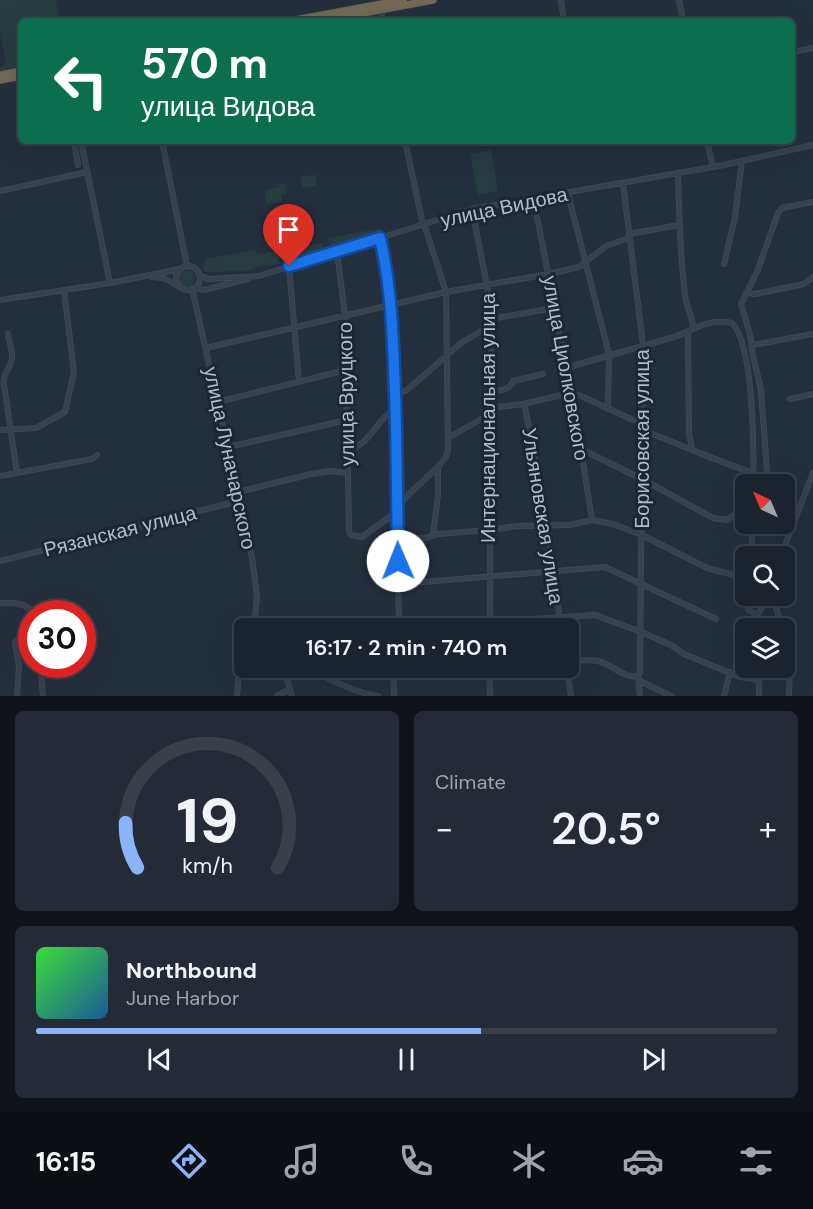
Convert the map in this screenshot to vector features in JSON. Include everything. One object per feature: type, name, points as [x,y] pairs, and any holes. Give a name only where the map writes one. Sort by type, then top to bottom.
[{"type":"highway","points":[[307,18],[403,0]]},
{"type":"highway","points":[[331,18],[380,5],[433,0]]},
{"type":"highway","points":[[0,75],[18,72]]},
{"type":"highway","points":[[0,80],[18,77]]},
{"type":"street","points":[[561,0],[564,18]]},
{"type":"street","points":[[679,0],[682,18]]},
{"type":"street","points":[[795,51],[813,48]]},
{"type":"street","points":[[74,144],[78,165]]},
{"type":"street","points":[[82,144],[110,284]]},
{"type":"street","points":[[163,144],[187,266]]},
{"type":"street","points":[[397,509],[446,457],[448,438],[446,292],[424,225],[406,144]]},
{"type":"street","points":[[708,144],[713,167]]},
{"type":"street","name":"улица Видова","points":[[199,275],[208,279],[259,276],[472,209],[713,167],[813,145]]},
{"type":"street","points":[[724,264],[735,217],[742,161]]},
{"type":"street","points":[[0,191],[87,172]]},
{"type":"street","points":[[678,173],[679,225],[685,298],[692,315],[693,326]]},
{"type":"street","name":"Борисовская улица","points":[[623,183],[643,345],[640,696]]},
{"type":"street","points":[[568,194],[609,354],[608,409]]},
{"type":"street","points":[[767,474],[761,390],[752,351],[753,345],[741,304],[748,293],[778,213],[782,208],[813,202]]},
{"type":"street","name":"Интернациональная улица","points":[[472,209],[488,286],[491,322],[490,618]]},
{"type":"street","name":"улица Циолковского","points":[[537,216],[581,449],[592,520]]},
{"type":"street","points":[[206,348],[392,303],[579,267],[606,246],[629,236],[679,225]]},
{"type":"street","points":[[380,238],[392,303],[399,618]]},
{"type":"street","name":"улица Вруцкого","points":[[337,252],[345,315],[349,531],[351,535],[362,537],[397,509]]},
{"type":"street","points":[[0,300],[110,284],[187,266],[196,269],[199,275],[198,283],[192,288]]},
{"type":"street","points":[[289,266],[299,381]]},
{"type":"street","points":[[180,269],[176,277],[180,286]]},
{"type":"street","points":[[147,277],[164,278],[186,289],[204,290],[259,276]]},
{"type":"street","points":[[748,293],[755,294],[804,284],[813,277]]},
{"type":"street","name":"улица Луначарского","points":[[192,288],[252,558],[257,597],[255,618]]},
{"type":"street","points":[[0,430],[36,429],[61,416],[68,407],[74,372],[64,290]]},
{"type":"street","points":[[395,395],[407,390],[461,343],[491,322],[554,308]]},
{"type":"street","points":[[565,368],[688,332],[693,326],[722,321],[732,323],[740,335],[751,390],[753,473],[642,430]]},
{"type":"street","points":[[688,332],[689,433],[692,449]]},
{"type":"street","points":[[8,334],[12,360],[4,374],[1,387],[5,391],[17,473]]},
{"type":"street","points":[[753,345],[813,334]]},
{"type":"street","points":[[218,402],[346,370]]},
{"type":"street","points":[[491,392],[511,387],[513,381],[543,374]]},
{"type":"street","points":[[490,408],[523,404],[570,393],[633,420],[642,421]]},
{"type":"street","points":[[790,399],[813,394]]},
{"type":"street","name":"Ульяновская улица","points":[[523,404],[547,525],[560,616]]},
{"type":"street","points":[[348,450],[361,445],[389,413],[396,409]]},
{"type":"street","points":[[448,438],[490,414]]},
{"type":"street","points":[[228,447],[347,420]]},
{"type":"street","points":[[752,433],[764,434]]},
{"type":"street","points":[[581,449],[713,518],[727,520],[735,514]]},
{"type":"street","points":[[0,476],[92,459],[97,455]]},
{"type":"street","points":[[433,535],[438,495],[438,467]]},
{"type":"street","points":[[238,492],[311,474],[331,471],[348,473]]},
{"type":"street","points":[[784,546],[813,473]]},
{"type":"street","name":"Рязанская улица","points":[[0,561],[239,501]]},
{"type":"street","points":[[398,539],[426,538],[433,535],[518,526],[570,525],[592,520],[613,524],[642,535],[707,567],[735,575]]},
{"type":"street","points":[[399,584],[605,567],[716,619]]},
{"type":"street","points":[[0,603],[18,603]]},
{"type":"street","points":[[748,606],[748,609],[757,616],[763,606]]},
{"type":"street","points":[[537,618],[596,615],[671,645],[684,654],[740,677],[759,680],[759,696]]},
{"type":"street","points":[[18,639],[15,642],[18,660]]},
{"type":"street","points":[[579,661],[596,661],[635,677],[671,696]]},
{"type":"street","points":[[724,696],[730,672]]},
{"type":"street","points":[[18,696],[19,678]]},
{"type":"street","points":[[41,678],[43,696]]},
{"type":"street","points":[[237,696],[239,678]]},
{"type":"street","points":[[286,678],[292,696]]},
{"type":"street","points":[[327,678],[365,694],[378,696]]},
{"type":"street","points":[[393,678],[394,696]]},
{"type":"street","points":[[489,678],[490,696]]},
{"type":"street","points":[[568,678],[571,696]]},
{"type":"street","points":[[789,696],[790,678]]},
{"type":"street","points":[[277,696],[290,689]]},
{"type":"green space","points":[[0,0],[56,0],[59,18],[18,18],[18,68],[0,71],[0,67],[6,63],[0,32]]},
{"type":"green space","points":[[491,150],[498,191],[478,195],[470,154]]},
{"type":"green space","points":[[316,175],[317,186],[302,188],[300,177]]},
{"type":"green space","points":[[285,183],[287,193],[281,195],[282,202],[266,204],[265,190]]},
{"type":"green space","points":[[382,228],[382,231],[331,247],[327,238]]},
{"type":"green space","points":[[321,243],[325,249],[286,261],[283,251]]},
{"type":"green space","points":[[256,250],[257,254],[277,252],[280,264],[259,266],[247,271],[205,272],[203,265],[206,264],[205,259]]},
{"type":"green space","points":[[184,270],[190,270],[195,278],[193,284],[184,286],[179,281],[179,275]]},
{"type":"route","points":[[289,266],[380,238],[392,303],[398,430],[396,485],[398,561]]}]
